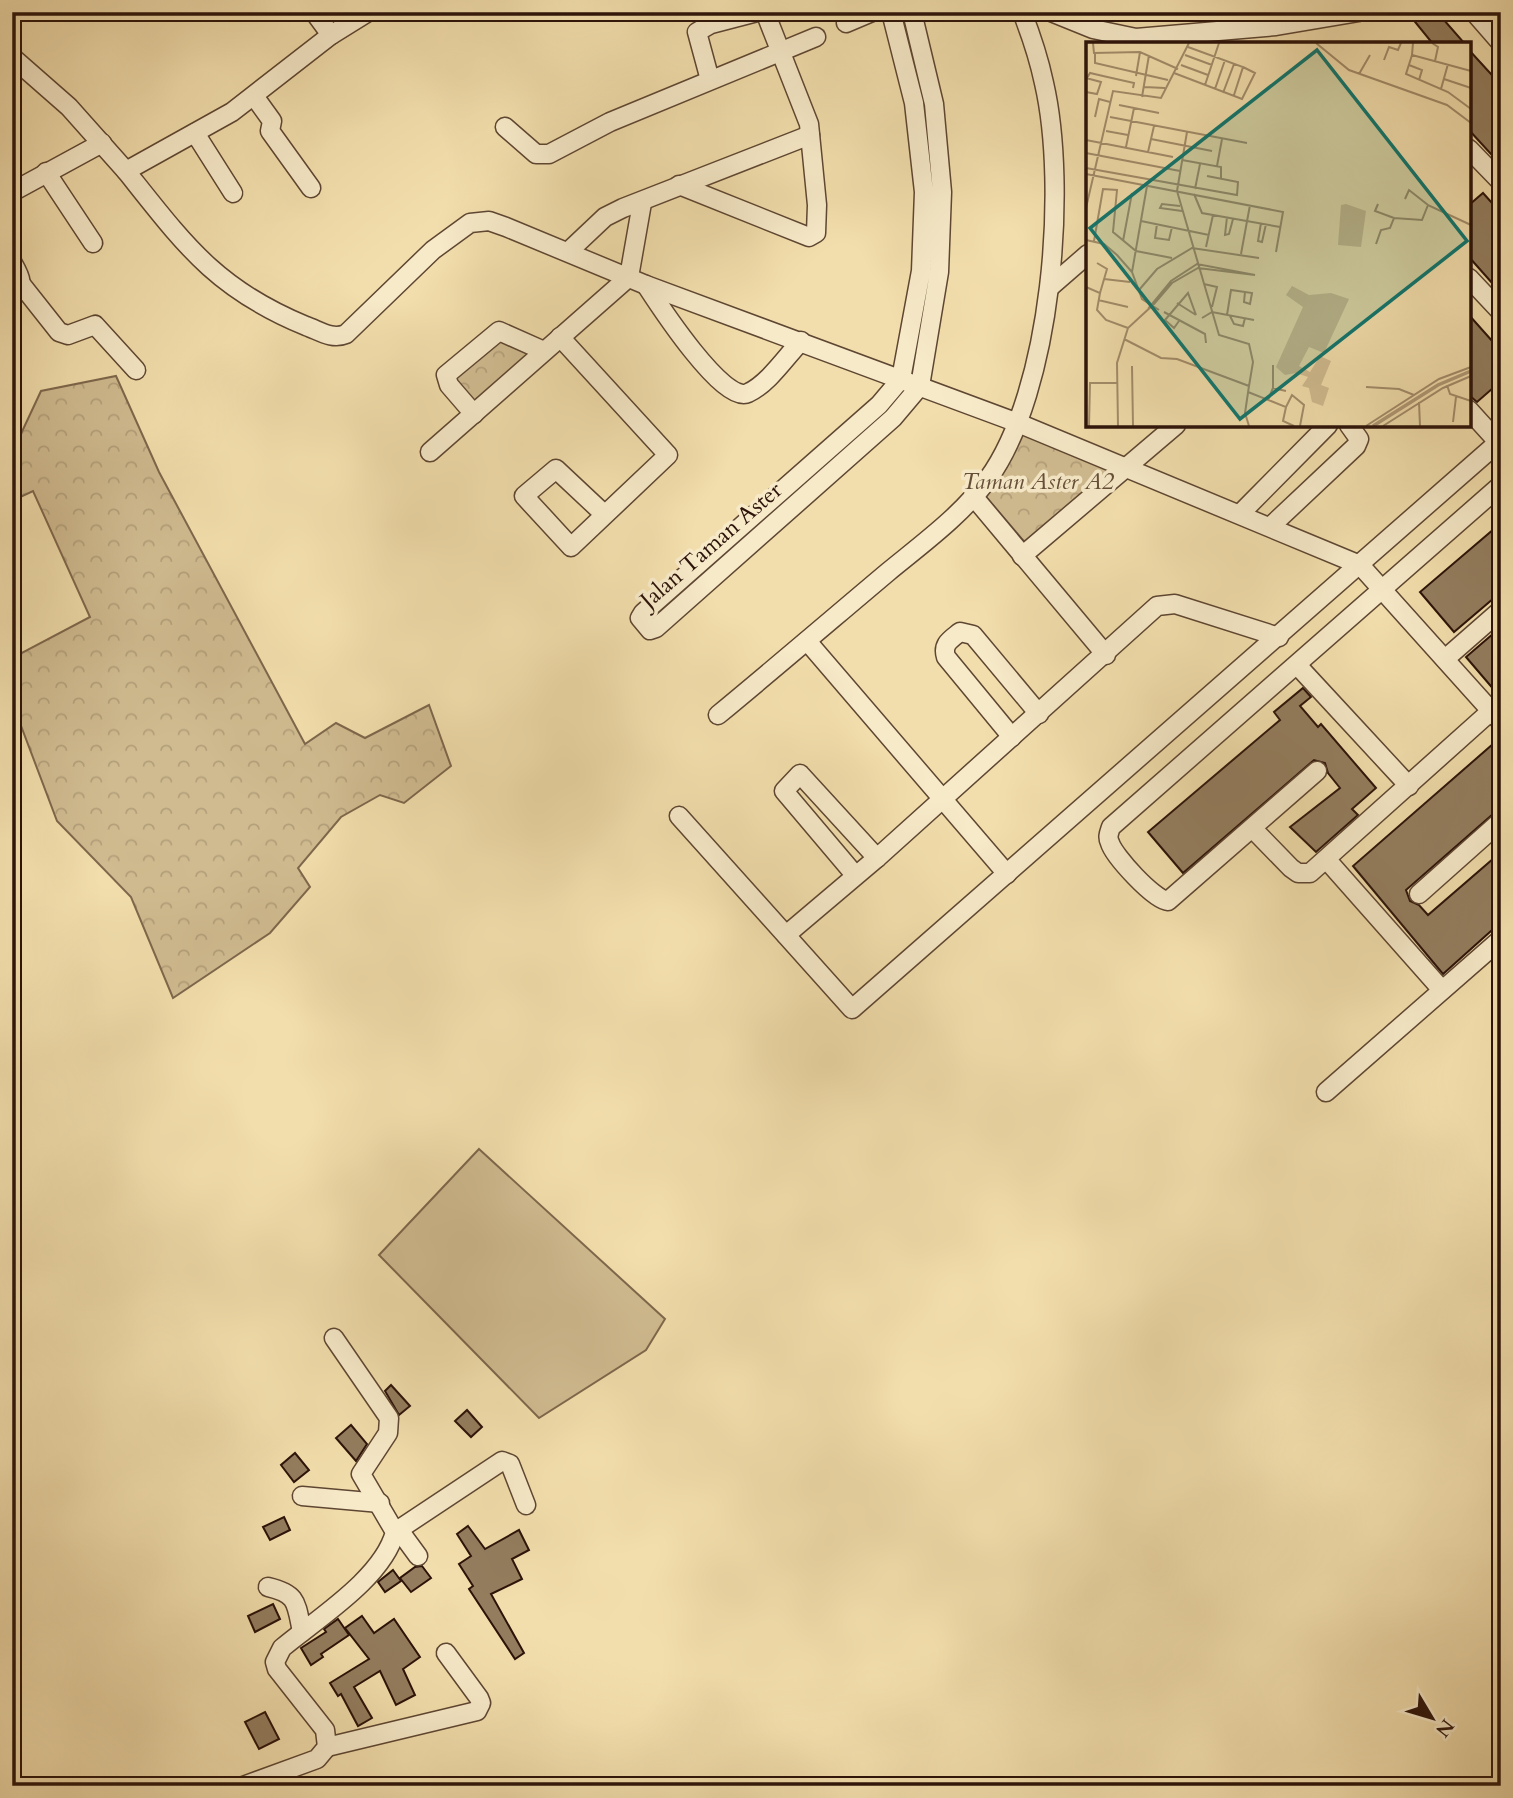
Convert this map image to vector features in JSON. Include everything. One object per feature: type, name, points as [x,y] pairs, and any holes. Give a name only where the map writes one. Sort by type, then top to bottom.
[{"type":"street","points":[[314,12],[331,35]]},
{"type":"street","points":[[126,171],[254,96],[331,35],[368,12]]},
{"type":"street","points":[[710,80],[697,32],[711,24],[757,12]]},
{"type":"street","points":[[680,185],[809,237],[816,233],[818,221],[810,135],[803,105],[765,12]]},
{"type":"street","points":[[846,23],[872,12]]},
{"type":"street","name":"Jalan Taman Aster","points":[[891,12],[914,103],[924,192],[921,271],[901,379],[879,405],[643,612],[640,618],[650,630],[656,628],[893,418],[920,386]]},
{"type":"street","points":[[912,12],[934,104],[942,192],[939,272],[920,386]]},
{"type":"street","points":[[718,715],[973,496],[989,478],[1018,423],[1050,287],[1054,173],[1045,85],[1023,12]]},
{"type":"street","points":[[1051,12],[1093,29],[1138,41],[1180,40],[1359,12]]},
{"type":"street","points":[[1474,12],[1501,43]]},
{"type":"street","points":[[505,127],[536,153],[550,154],[610,122],[816,37]]},
{"type":"street","points":[[12,57],[69,107],[126,171],[177,235],[226,284],[285,317],[330,336],[346,334],[433,250],[470,223],[489,221],[569,251],[646,285],[1018,423],[1241,513],[1360,565],[1496,717],[1409,786],[1310,873],[1298,873],[1253,829]]},
{"type":"street","points":[[254,96],[272,121],[270,131],[311,188]]},
{"type":"street","points":[[195,133],[233,193]]},
{"type":"street","points":[[569,251],[605,218],[680,185],[810,135]]},
{"type":"street","points":[[12,192],[102,143]]},
{"type":"street","points":[[1473,161],[1501,183]]},
{"type":"street","points":[[46,172],[93,243]]},
{"type":"street","points":[[430,452],[629,277],[642,203]]},
{"type":"street","points":[[1050,287],[1086,256]]},
{"type":"street","points":[[12,262],[17,290],[59,332],[68,335],[95,325],[136,370]]},
{"type":"street","points":[[1471,280],[1501,312]]},
{"type":"street","points":[[646,285],[690,347],[727,390],[736,396],[746,394],[759,385],[801,341]]},
{"type":"street","points":[[474,414],[445,380],[446,375],[499,331],[544,351]]},
{"type":"street","points":[[560,337],[668,455],[571,547],[524,496],[556,469],[604,514]]},
{"type":"street","points":[[680,816],[852,1009],[1500,441],[1471,412]]},
{"type":"street","points":[[1022,556],[1174,427]]},
{"type":"street","points":[[1241,513],[1326,427]]},
{"type":"street","points":[[1271,526],[1356,446],[1359,439],[1351,427]]},
{"type":"street","points":[[1317,771],[1168,901],[1155,897],[1111,847],[1108,836],[1111,827],[1501,485]]},
{"type":"street","points":[[973,496],[1105,655]]},
{"type":"street","points":[[786,935],[877,858],[1157,606],[1166,603],[1279,637]]},
{"type":"street","points":[[1445,659],[1501,610]]},
{"type":"street","points":[[1012,737],[946,657],[944,649],[947,643],[960,632],[973,635],[1038,714]]},
{"type":"street","points":[[807,641],[1007,874]]},
{"type":"street","points":[[1297,665],[1409,786]]},
{"type":"street","points":[[855,875],[785,791],[800,774],[877,858]]},
{"type":"street","points":[[1419,894],[1501,821]]},
{"type":"street","points":[[1327,860],[1442,990]]},
{"type":"street","points":[[1326,1091],[1501,939]]},
{"type":"street","points":[[334,1338],[389,1418],[388,1433],[361,1474],[397,1531],[418,1556]]},
{"type":"street","points":[[327,1747],[325,1730],[275,1662],[282,1648],[372,1572],[385,1555],[397,1531],[502,1461],[510,1464],[526,1505]]},
{"type":"street","points":[[302,1496],[380,1503]]},
{"type":"street","points":[[268,1587],[288,1592],[296,1602],[302,1632]]},
{"type":"street","points":[[243,1786],[317,1759],[327,1747],[477,1712],[480,1698],[446,1653]]},
{"type":"green space","points":[[491,338],[540,352],[474,409],[451,385],[453,371]]},
{"type":"green space","points":[[116,376],[159,472],[305,744],[336,723],[365,738],[429,705],[451,766],[404,803],[380,795],[341,817],[298,868],[310,887],[270,933],[173,998],[131,897],[57,821],[12,702],[12,658],[90,617],[33,491],[12,501],[12,453],[41,391]]},
{"type":"green space","name":"Taman Aster A2","points":[[1018,427],[1124,466],[1028,546],[981,491]]},
{"type":"green space","points":[[479,1149],[665,1319],[646,1350],[539,1418],[379,1255]]},
{"type":"building","points":[[1407,12],[1437,12],[1463,42],[1431,42]]},
{"type":"building","points":[[1471,52],[1501,85],[1501,165],[1471,132]]},
{"type":"building","points":[[1483,193],[1501,213],[1501,293],[1471,259],[1471,203]]},
{"type":"building","points":[[1471,317],[1501,351],[1501,381],[1477,402],[1471,397]]},
{"type":"building","points":[[1501,523],[1501,592],[1454,632],[1420,592]]},
{"type":"building","points":[[1501,627],[1501,698],[1466,657]]},
{"type":"building","points":[[1303,688],[1311,697],[1300,706],[1318,727],[1321,724],[1376,788],[1352,809],[1358,815],[1316,852],[1290,827],[1340,788],[1328,773],[1325,763],[1314,760],[1183,873],[1148,832],[1280,720],[1274,712]]},
{"type":"building","points":[[1501,737],[1501,807],[1406,890],[1410,901],[1419,905],[1428,915],[1501,852],[1501,922],[1443,974],[1353,866]]},
{"type":"building","points":[[391,1385],[410,1406],[399,1415],[385,1391]]},
{"type":"building","points":[[467,1410],[482,1427],[471,1437],[455,1421]]},
{"type":"building","points":[[351,1425],[367,1444],[356,1461],[336,1438]]},
{"type":"building","points":[[295,1453],[309,1470],[294,1482],[281,1465]]},
{"type":"building","points":[[284,1517],[290,1530],[270,1540],[263,1527]]},
{"type":"building","points":[[468,1526],[485,1549],[519,1530],[529,1550],[512,1559],[522,1579],[491,1594],[524,1653],[515,1659],[469,1589],[473,1586],[459,1564],[471,1556],[457,1534]]},
{"type":"building","points":[[422,1566],[431,1578],[411,1592],[400,1578],[415,1567]]},
{"type":"building","points":[[393,1570],[401,1581],[385,1592],[378,1582]]},
{"type":"building","points":[[273,1604],[280,1619],[255,1632],[248,1616]]},
{"type":"building","points":[[362,1616],[374,1633],[394,1619],[420,1657],[403,1669],[415,1695],[396,1705],[380,1671],[354,1687],[372,1718],[358,1726],[341,1694],[338,1696],[330,1683],[369,1659],[345,1628]]},
{"type":"building","points":[[338,1619],[349,1635],[321,1654],[323,1657],[311,1665],[301,1648],[326,1632],[324,1629]]},
{"type":"building","points":[[265,1712],[279,1739],[259,1749],[245,1722]]}]
